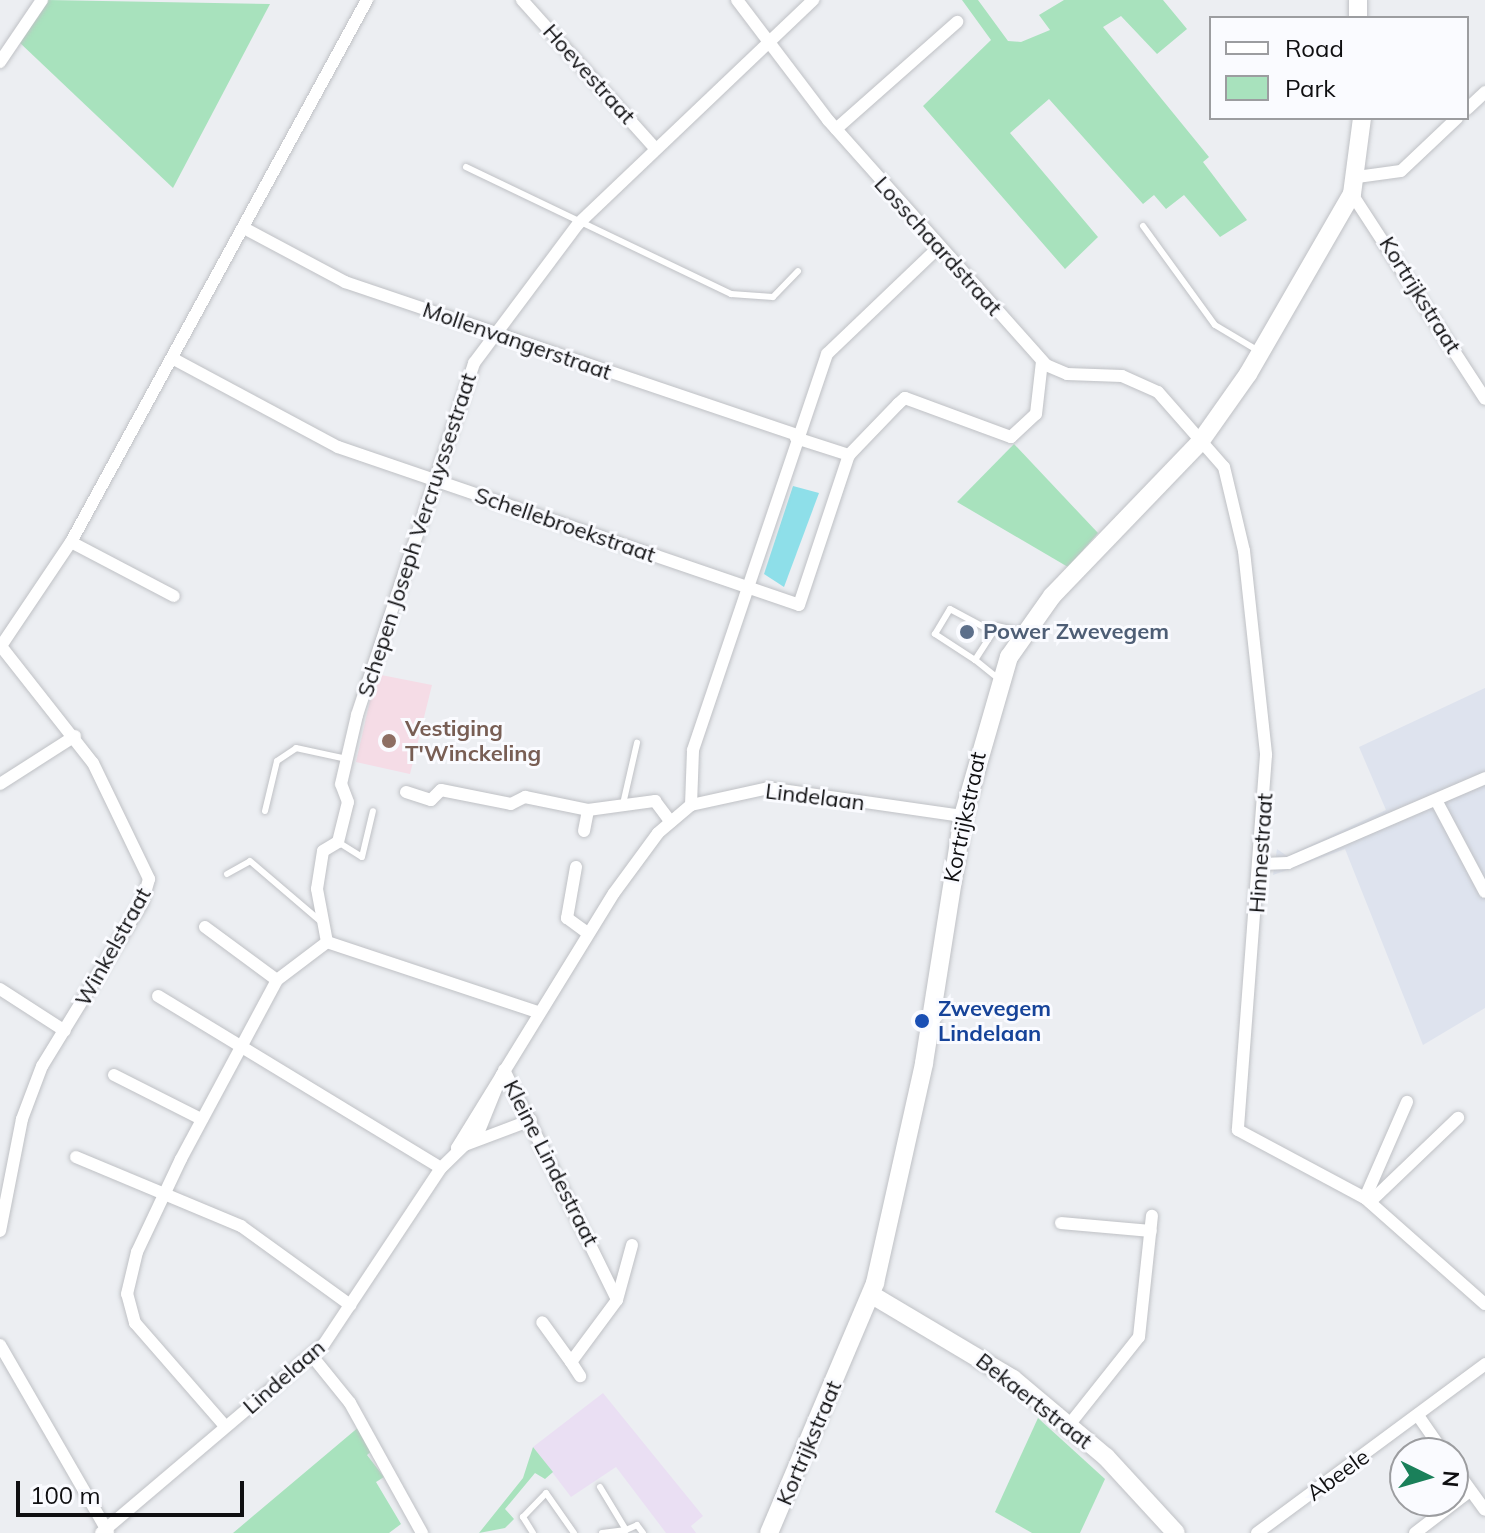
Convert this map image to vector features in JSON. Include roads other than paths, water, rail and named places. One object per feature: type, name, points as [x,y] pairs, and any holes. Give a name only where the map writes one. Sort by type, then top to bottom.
[{"type":"main road","name":"Kortrijkstraat","points":[[769,1533],[872,1295],[918,1091],[963,816],[1000,680],[1022,632],[1200,442],[1261,352],[1355,185],[1362,120]]},
{"type":"main road","name":"Bekaertstraat","points":[[872,1295],[1002,1372],[1069,1425],[1176,1533]]},
{"type":"street","points":[[0,62],[42,0]]},
{"type":"street","points":[[0,646],[71,542],[367,0]]},
{"type":"street","name":"Hoevestraat","points":[[522,0],[655,148]]},
{"type":"street","name":"Losschaardstraat","points":[[737,0],[771,39],[836,129],[938,248],[1042,361],[1067,374],[1138,381],[1158,392],[1200,442]]},
{"type":"street","name":"Schepen Joseph Vercruyssestraat","points":[[327,942],[319,920],[323,851],[338,842],[347,759],[432,478],[492,332],[578,224],[813,0]]},
{"type":"street","points":[[836,129],[957,22]]},
{"type":"street","points":[[1469,107],[1485,92]]},
{"type":"street","points":[[1355,185],[1401,171],[1455,120]]},
{"type":"street","name":"Kortrijkstraat","points":[[1355,185],[1485,399]]},
{"type":"street","name":"Mollenvangerstraat","points":[[244,228],[345,282],[849,455]]},
{"type":"street","points":[[691,805],[693,750],[743,587],[827,354],[938,248]]},
{"type":"street","name":"Schellebroekstraat","points":[[172,358],[338,447],[799,605],[849,455]]},
{"type":"street","points":[[849,455],[905,398],[1011,437],[1036,414],[1042,361]]},
{"type":"street","name":"Hinnestraat","points":[[1200,442],[1224,467],[1244,551],[1266,755],[1262,864],[1238,1130],[1368,1200],[1485,1304]]},
{"type":"street","points":[[71,542],[174,596]]},
{"type":"street","name":"Winkelstraat","points":[[0,646],[75,736],[149,879],[65,1031],[22,1119],[0,1228]]},
{"type":"street","points":[[0,784],[75,736]]},
{"type":"street","points":[[1262,864],[1288,863],[1485,778]]},
{"type":"street","name":"Lindelaan","points":[[105,1531],[225,1426],[312,1356],[350,1305],[441,1168],[497,1101],[503,1068],[588,933],[671,822],[691,805],[768,788],[963,816]]},
{"type":"street","points":[[406,792],[431,800],[441,790],[511,804],[525,797],[588,810],[655,801],[671,822]]},
{"type":"street","points":[[1436,800],[1485,892]]},
{"type":"street","points":[[584,831],[588,810]]},
{"type":"street","points":[[576,867],[566,922],[588,933]]},
{"type":"street","points":[[205,927],[277,980]]},
{"type":"street","points":[[225,1426],[135,1323],[127,1294],[164,1193],[240,1044],[277,980],[327,942],[537,1012]]},
{"type":"street","points":[[0,989],[65,1031]]},
{"type":"street","points":[[158,996],[441,1168]]},
{"type":"street","name":"Kleine Lindestraat","points":[[503,1068],[600,1259],[617,1300]]},
{"type":"street","points":[[114,1075],[201,1119]]},
{"type":"street","points":[[1368,1200],[1407,1102]]},
{"type":"street","points":[[1368,1200],[1458,1118]]},
{"type":"street","points":[[457,1148],[531,1120]]},
{"type":"street","points":[[76,1157],[241,1226],[350,1305]]},
{"type":"street","points":[[1069,1425],[1139,1337],[1152,1216]]},
{"type":"street","points":[[1061,1223],[1151,1231]]},
{"type":"street","name":"Kleine Lindestraat","points":[[571,1362],[617,1300],[632,1245]]},
{"type":"street","name":"Kleine Lindestraat","points":[[600,1259],[627,1264]]},
{"type":"street","points":[[542,1322],[580,1376]]},
{"type":"street","points":[[0,1345],[105,1531]]},
{"type":"street","points":[[312,1356],[350,1403],[422,1533]]},
{"type":"street","name":"Abeele","points":[[1257,1533],[1419,1417],[1485,1364]]},
{"type":"street","points":[[1419,1417],[1433,1437]]},
{"type":"street","points":[[1415,1533],[1470,1491],[1485,1510]]},
{"type":"lane","points":[[466,167],[578,224],[753,300],[773,297],[798,271]]},
{"type":"lane","points":[[1143,226],[1215,325],[1261,352]]},
{"type":"lane","points":[[1000,680],[935,634],[950,609],[991,631],[1022,632]]},
{"type":"lane","points":[[975,660],[991,631]]},
{"type":"lane","points":[[623,804],[637,743]]},
{"type":"lane","points":[[265,811],[277,761],[296,748],[347,759]]},
{"type":"lane","points":[[338,842],[362,857],[373,811]]},
{"type":"lane","points":[[227,874],[250,861],[319,920]]},
{"type":"lane","points":[[600,1487],[626,1530]]},
{"type":"lane","points":[[533,1533],[523,1517],[546,1493],[574,1533]]},
{"type":"lane","points":[[602,1533],[626,1530],[637,1525],[643,1533]]},
{"type":"water","points":[[793,486],[819,493],[784,587],[764,574]]},
{"type":"place","name":"Power Zwevegem","points":[[967,632]]},
{"type":"place","name":"Vestiging T'Winckeling","points":[[389,741]]},
{"type":"place","name":"Zwevegem Lindelaan","points":[[922,1021]]}]
